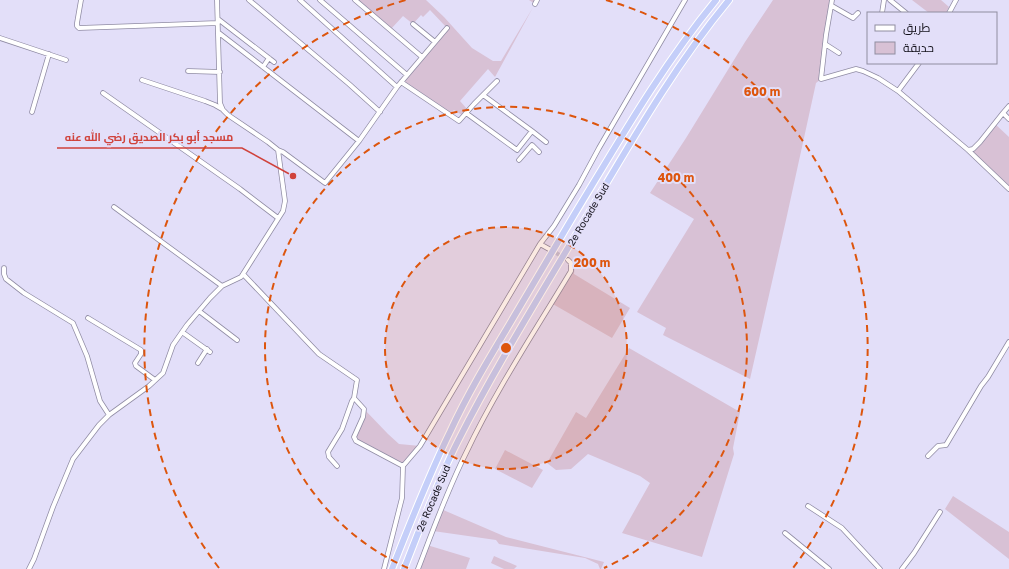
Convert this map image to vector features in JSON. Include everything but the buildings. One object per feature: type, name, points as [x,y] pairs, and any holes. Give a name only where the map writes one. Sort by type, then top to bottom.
[{"type":"highway","name":"2e Rocade Sud","points":[[392,569],[419,500],[439,455],[484,367],[644,100],[682,44],[716,0]]},
{"type":"highway","name":"2e Rocade Sud","points":[[404,569],[439,482],[457,443],[488,385],[658,98],[698,40],[729,0]]},
{"type":"street","points":[[81,0],[77,23],[79,28],[218,21],[274,62]]},
{"type":"street","points":[[217,0],[220,103],[223,110],[228,116],[283,152],[325,183],[360,141],[397,87],[447,28]]},
{"type":"street","points":[[249,0],[380,112]]},
{"type":"street","points":[[300,0],[397,87]]},
{"type":"street","points":[[320,0],[407,75]]},
{"type":"street","points":[[355,0],[422,57]]},
{"type":"street","points":[[384,569],[402,498],[403,466],[420,446],[540,244],[554,226],[579,185],[685,0]]},
{"type":"street","points":[[832,0],[821,79],[856,69],[878,78],[898,91],[971,151],[1009,189]]},
{"type":"street","points":[[882,12],[884,0]]},
{"type":"street","points":[[890,0],[905,12]]},
{"type":"street","points":[[950,12],[956,0]]},
{"type":"street","points":[[832,6],[853,18],[858,13]]},
{"type":"street","points":[[413,24],[435,42]]},
{"type":"street","points":[[218,33],[360,141]]},
{"type":"street","points":[[0,38],[66,60]]},
{"type":"street","points":[[825,44],[839,53]]},
{"type":"street","points":[[32,112],[49,54]]},
{"type":"street","points":[[263,67],[269,58]]},
{"type":"street","points":[[898,91],[918,64]]},
{"type":"street","points":[[188,71],[220,72]]},
{"type":"street","points":[[142,80],[205,101],[223,110]]},
{"type":"street","points":[[401,82],[459,121],[497,81]]},
{"type":"street","points":[[103,93],[240,189],[278,218]]},
{"type":"street","points":[[483,95],[546,142]]},
{"type":"street","points":[[971,151],[1009,106]]},
{"type":"street","points":[[466,113],[517,150],[519,149],[525,153]]},
{"type":"street","points":[[1003,113],[1009,119]]},
{"type":"street","points":[[519,149],[532,131]]},
{"type":"street","points":[[519,160],[532,145],[539,152]]},
{"type":"street","points":[[29,569],[73,459],[99,425],[109,415],[163,373],[173,345],[187,325],[222,286],[241,277],[283,211],[285,201],[278,150]]},
{"type":"street","points":[[114,207],[222,286]]},
{"type":"street","points":[[540,244],[549,249]]},
{"type":"street","points":[[418,569],[441,509],[465,454],[509,373],[571,271],[571,263],[568,260]]},
{"type":"street","points":[[4,268],[6,279],[24,293],[73,323],[87,356],[100,401],[109,415]]},
{"type":"street","points":[[243,274],[319,354],[357,380],[354,398],[342,429],[328,452],[329,458],[337,466]]},
{"type":"street","points":[[200,311],[237,340]]},
{"type":"street","points":[[88,318],[141,350],[141,354],[135,363],[136,366],[155,380]]},
{"type":"street","points":[[182,332],[208,350],[198,363]]},
{"type":"street","points":[[928,456],[938,446],[946,445],[1009,342]]},
{"type":"street","points":[[354,398],[364,409],[363,417],[354,437],[356,441],[403,466]]},
{"type":"street","points":[[808,506],[842,528],[880,569]]},
{"type":"street","points":[[902,569],[940,512]]},
{"type":"street","points":[[785,533],[828,569]]},
{"type":"green space","points":[[355,0],[426,0],[444,17],[472,48],[493,61],[501,61],[533,8],[495,77],[488,69],[460,101],[467,109],[462,115],[454,110],[449,115],[401,82],[447,28],[430,10],[423,17],[421,15],[413,24],[403,16],[391,29]]},
{"type":"green space","points":[[529,0],[537,0],[535,4]]},
{"type":"green space","points":[[773,0],[832,0],[821,79],[816,83],[750,379],[663,335],[666,328],[637,312],[694,219],[650,193]]},
{"type":"green space","points":[[912,0],[941,0],[949,7],[946,12],[928,12]]},
{"type":"green space","points":[[994,123],[1009,137],[1009,188],[968,150],[973,149]]},
{"type":"green space","points":[[575,261],[574,274],[630,308],[612,338],[551,303],[571,271],[571,263]]},
{"type":"green space","points":[[629,348],[740,412],[733,448],[734,454],[702,557],[622,533],[650,483],[640,476],[588,454],[571,469],[556,470],[547,463],[576,412],[586,418]]},
{"type":"green space","points":[[364,409],[399,444],[420,446],[403,466],[356,441],[354,437]]},
{"type":"green space","points":[[505,450],[543,470],[532,488],[495,469]]},
{"type":"green space","points":[[953,496],[1009,532],[1009,559],[945,509]]},
{"type":"green space","points":[[441,509],[506,537],[604,562],[600,569],[598,564],[585,558],[499,544],[496,540],[433,531]]},
{"type":"green space","points":[[427,545],[470,558],[466,569],[418,569]]},
{"type":"green space","points":[[494,556],[517,566],[514,569],[504,569],[491,563]]},
{"type":"tunnel","points":[[551,250],[568,260]]},
{"type":"place","name":"مسجد أبو بكر الصديق رضي الله عنه","points":[[293,176]]}]
